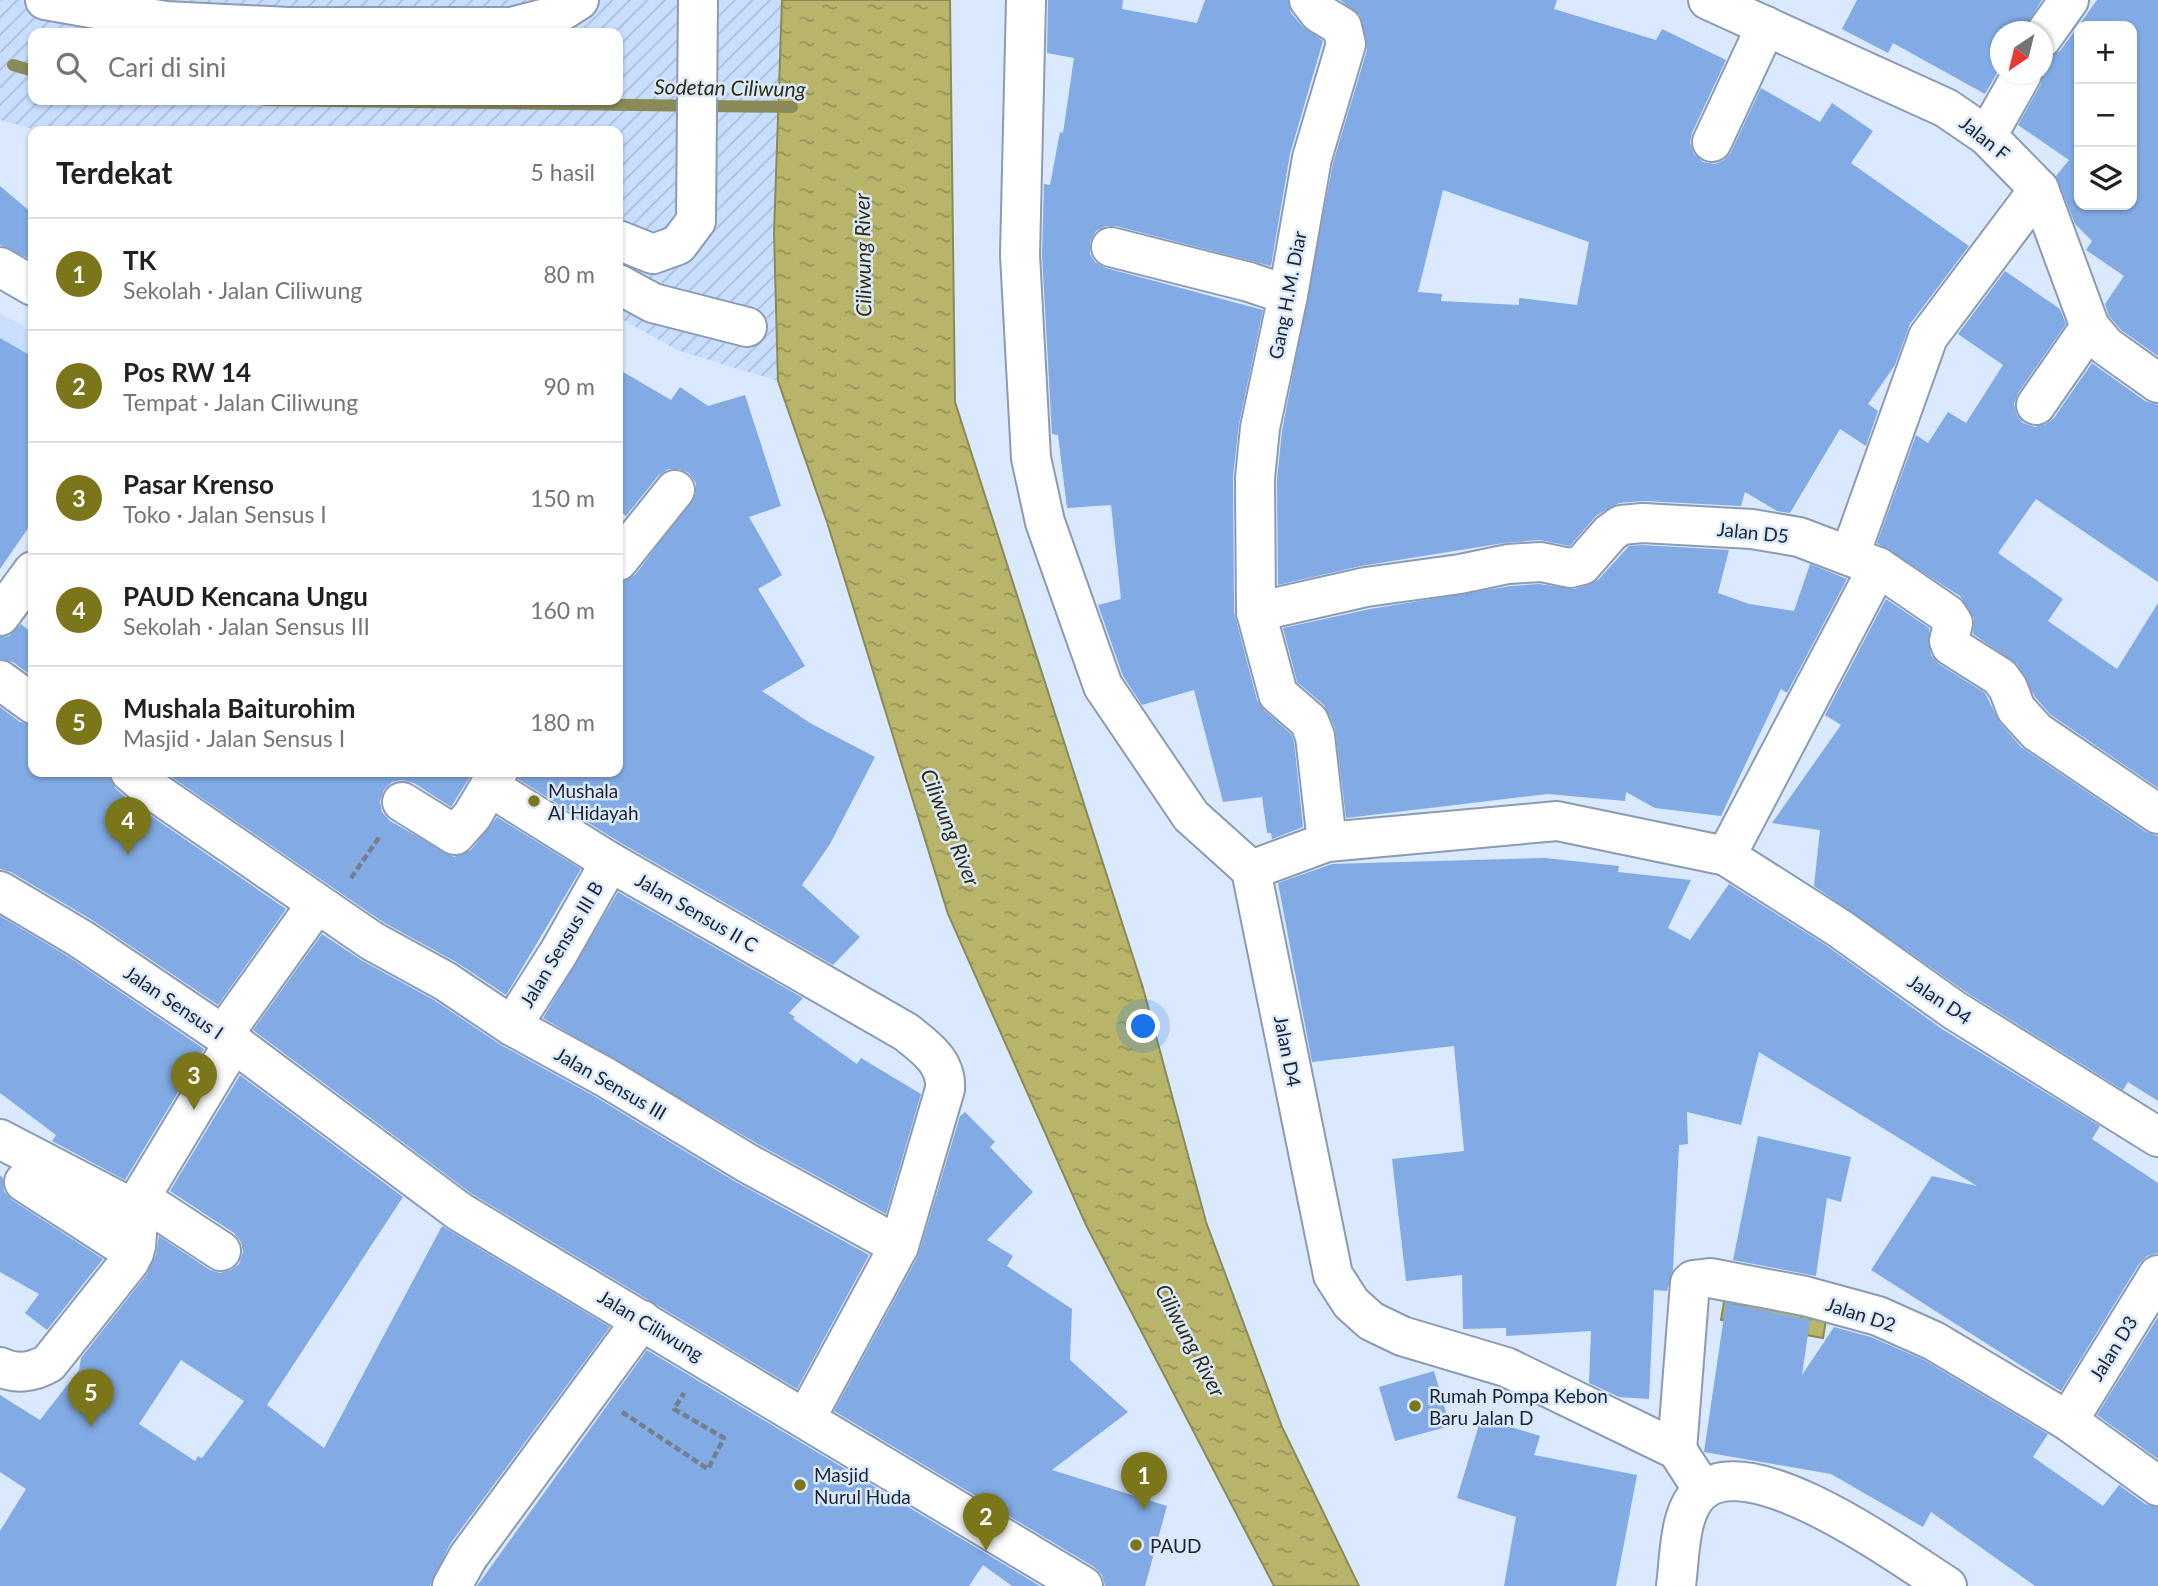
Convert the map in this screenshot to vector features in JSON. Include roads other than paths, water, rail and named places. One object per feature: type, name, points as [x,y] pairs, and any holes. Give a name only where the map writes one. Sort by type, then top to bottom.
[{"type":"street","points":[[45,0],[165,21],[288,27],[511,27],[554,16],[579,0]]},
{"type":"street","points":[[623,242],[653,254],[678,245],[696,221],[698,0]]},
{"type":"street","points":[[1026,0],[1020,255],[1031,458],[1045,522],[1103,685],[1191,816],[1251,870]]},
{"type":"street","name":"Gang H.M. Diar","points":[[1309,0],[1319,13],[1342,27],[1346,44],[1312,158],[1288,295],[1260,428],[1255,478],[1256,612],[1278,694],[1309,721],[1315,736],[1327,842]]},
{"type":"street","name":"Jalan F","points":[[1708,0],[1946,108],[1987,136],[2039,189],[2090,327],[2106,346],[2158,383]]},
{"type":"street","points":[[2053,23],[2069,0]]},
{"type":"street","points":[[1712,142],[1766,26]]},
{"type":"street","points":[[1987,136],[2016,84]]},
{"type":"street","points":[[1726,856],[1864,561],[1928,337],[2039,189]]},
{"type":"street","points":[[1111,247],[1249,282],[1288,295]]},
{"type":"street","points":[[0,267],[28,283]]},
{"type":"street","points":[[623,287],[653,303],[747,327]]},
{"type":"street","points":[[2036,405],[2090,327]]},
{"type":"street","points":[[623,555],[675,490]]},
{"type":"street","name":"Jalan D5","points":[[1256,612],[1366,587],[1508,564],[1541,562],[1570,568],[1582,565],[1610,533],[1621,525],[1643,523],[1752,529],[1799,537],[1864,561],[1950,617],[1951,646],[2000,677],[2008,688],[2016,709],[2037,732],[2158,814]]},
{"type":"street","points":[[0,616],[28,578]]},
{"type":"street","points":[[0,680],[28,700]]},
{"type":"street","name":"Jalan Sensus III","points":[[142,777],[145,785],[372,941],[446,981],[512,1026],[605,1077],[747,1163],[900,1246]]},
{"type":"street","name":"Jalan Sensus II C","points":[[402,802],[455,835],[494,779],[610,862],[906,1032],[927,1048],[938,1062],[946,1080],[900,1246],[806,1418]]},
{"type":"street","name":"Jalan D4","points":[[1677,1450],[1506,1367],[1402,1336],[1371,1321],[1351,1303],[1333,1275],[1251,870],[1327,842],[1557,821],[1726,856],[1839,928],[1954,1010],[2158,1137]]},
{"type":"street","name":"Jalan Sensus III B","points":[[512,1026],[559,952],[610,862]]},
{"type":"street","name":"Jalan Sensus I","points":[[0,891],[80,939],[228,1038],[139,1204],[134,1253]]},
{"type":"street","points":[[228,1038],[316,905]]},
{"type":"street","name":"Jalan Ciliwung","points":[[228,1038],[417,1182],[469,1217],[1083,1586]]},
{"type":"street","points":[[0,1139],[139,1204],[221,1251]]},
{"type":"street","points":[[0,1367],[10,1372],[40,1368],[49,1363],[134,1253],[24,1182]]},
{"type":"street","name":"Jalan D3","points":[[2068,1421],[2158,1275]]},
{"type":"street","name":"Jalan D2","points":[[1677,1450],[1690,1283],[1702,1278],[1805,1296],[1878,1316],[1934,1341],[2068,1421],[2158,1486]]},
{"type":"street","points":[[452,1586],[467,1557],[642,1320]]},
{"type":"street","points":[[1677,1450],[1703,1490]]},
{"type":"street","points":[[1676,1586],[1689,1508],[1703,1490],[1721,1483],[1774,1488],[1833,1515],[1947,1586]]},
{"type":"water","name":"Ciliwung River","points":[[782,0],[950,0],[955,402],[1143,988],[1206,1222],[1282,1427],[1359,1586],[1274,1586],[1086,1225],[948,914],[827,522],[778,381],[774,233]]},
{"type":"water","points":[[1726,1290],[1828,1308],[1823,1338],[1721,1320]]},
{"type":"waterway","name":"Sodetan Ciliwung","points":[[13,65],[28,70]]},
{"type":"waterway","name":"Sodetan Ciliwung","points":[[623,105],[792,107]]},
{"type":"place","name":"Mushala Al Hidayah","points":[[534,801]]},
{"type":"place","name":"PAUD Kencana Ungu","points":[[128,855]]},
{"type":"place","name":"Pasar Krenso","points":[[194,1110]]},
{"type":"place","name":"Rumah Pompa Kebon Baru Jalan D","points":[[1415,1406]]},
{"type":"place","name":"Mushala Baiturohim","points":[[91,1427]]},
{"type":"place","name":"Masjid Nurul Huda","points":[[800,1485]]},
{"type":"place","name":"TK","points":[[1144,1510]]},
{"type":"place","name":"PAUD","points":[[1136,1545]]},
{"type":"place","name":"Pos RW 14","points":[[986,1551]]}]
